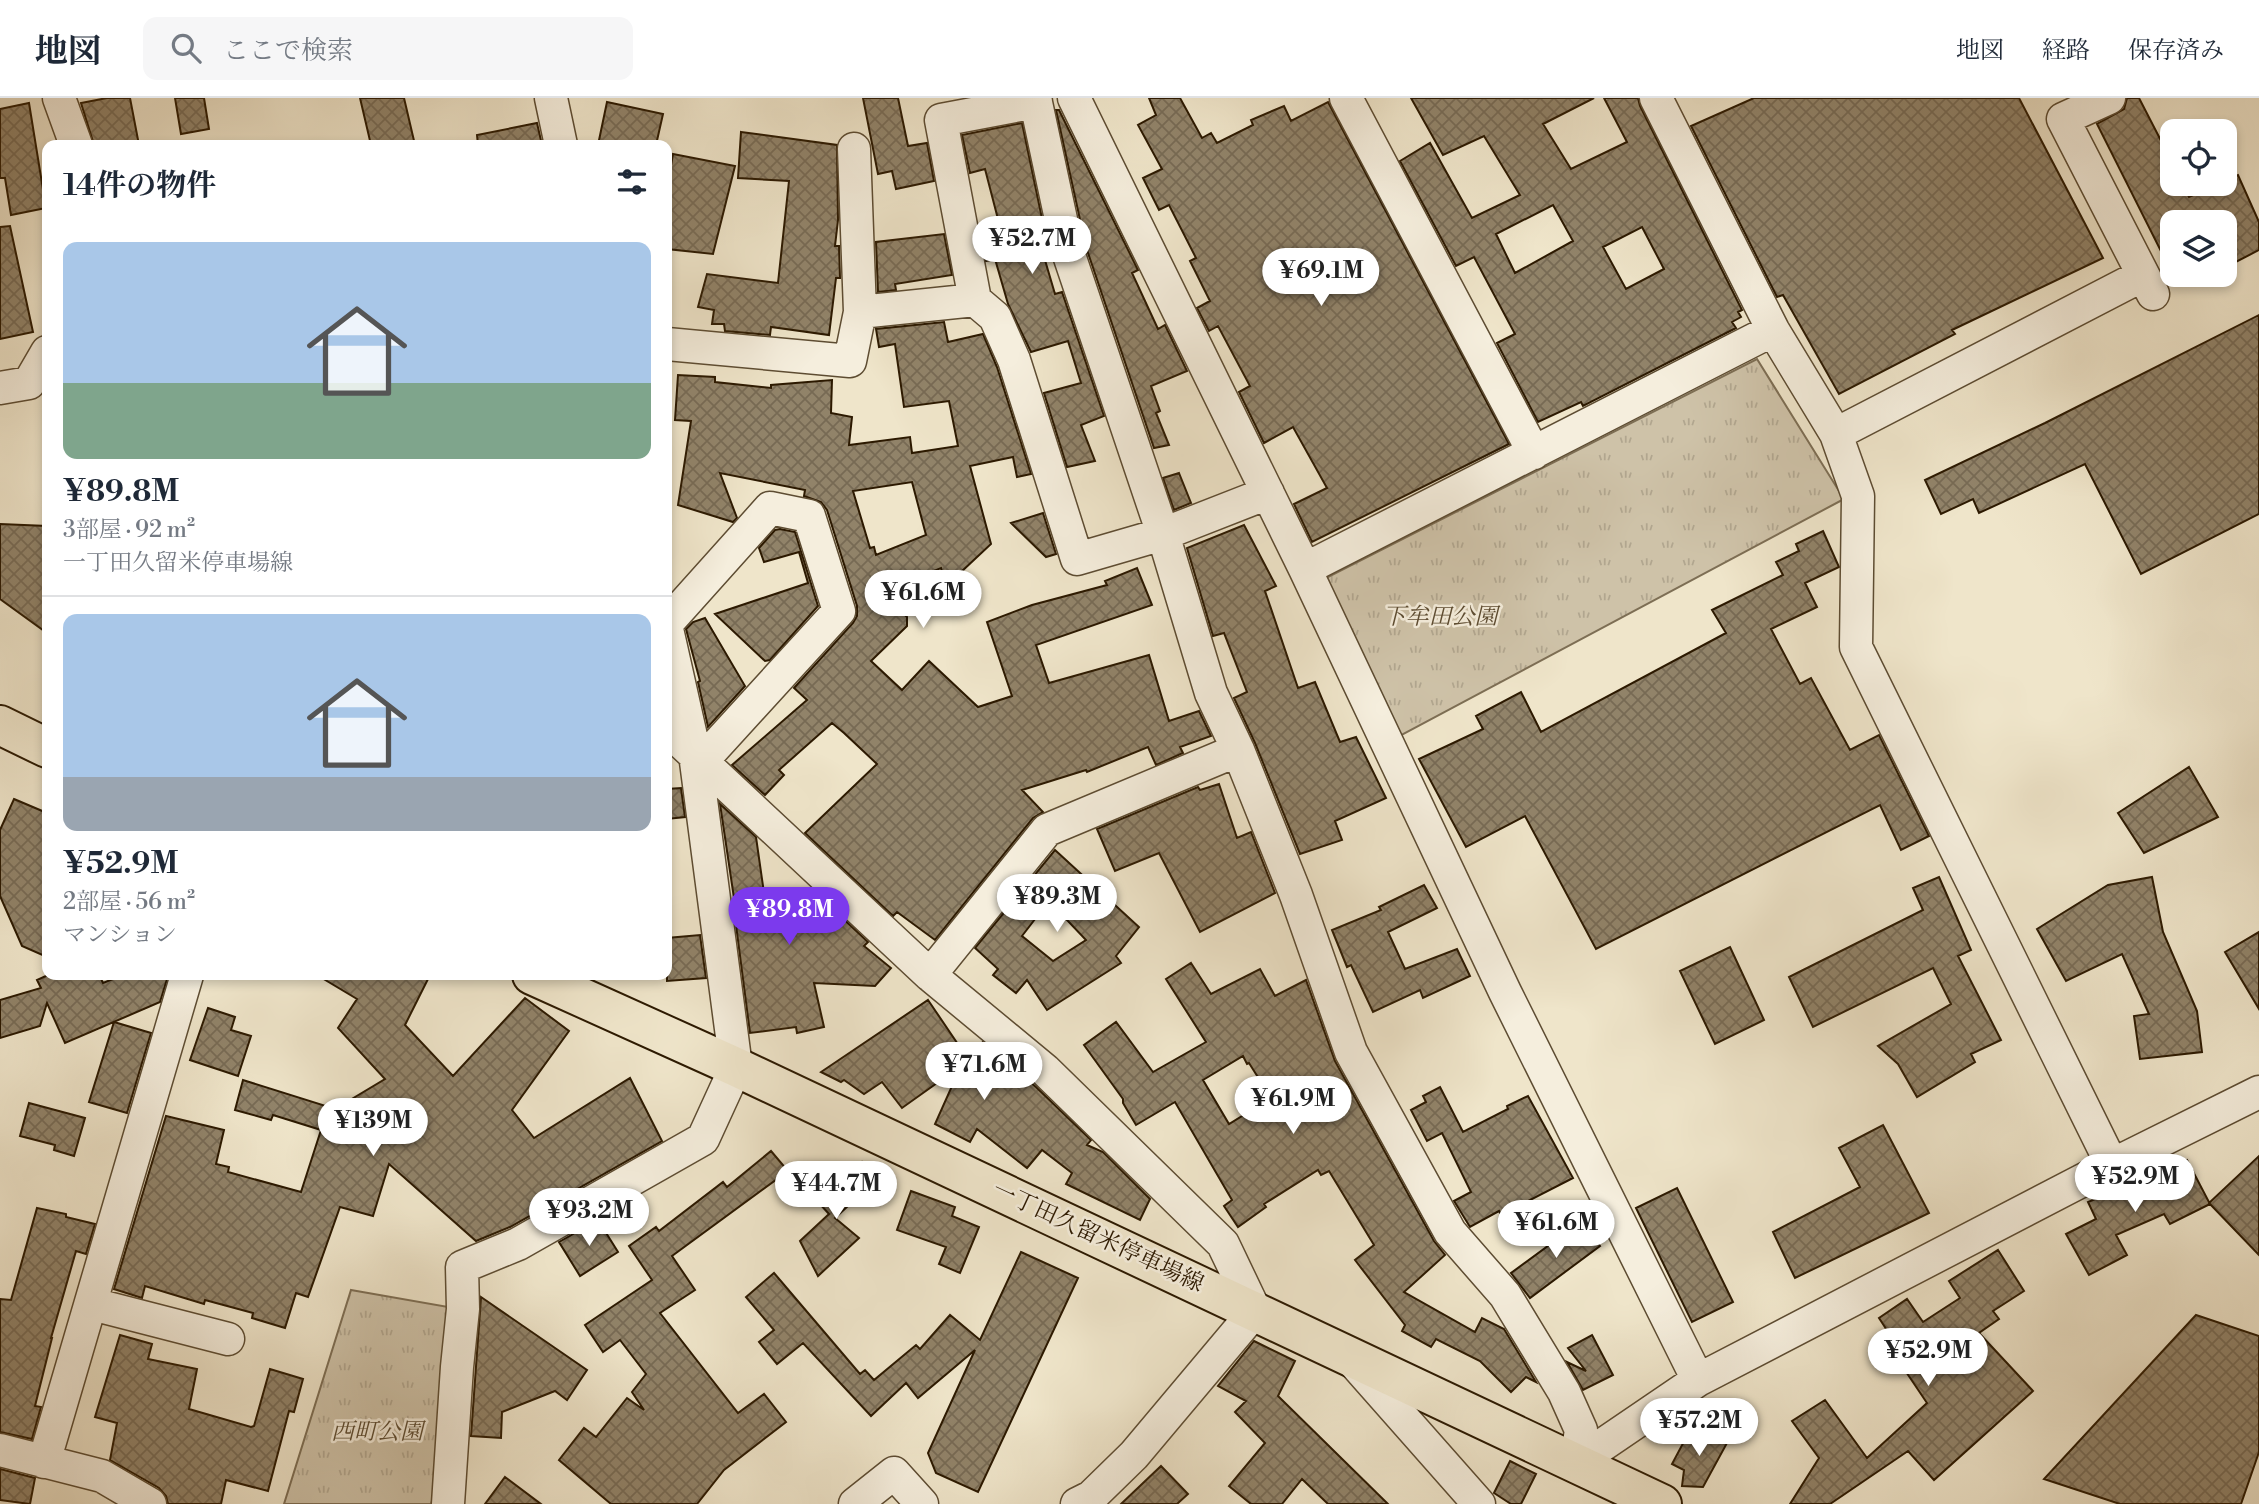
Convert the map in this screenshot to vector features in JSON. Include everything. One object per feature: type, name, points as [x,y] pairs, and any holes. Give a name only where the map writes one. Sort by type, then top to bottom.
[{"type":"main road","points":[[0,726],[42,746]]},
{"type":"main road","name":"一丁田久留米停車場線","points":[[543,980],[736,1067],[1662,1504]]},
{"type":"street","points":[[59,98],[74,140]]},
{"type":"street","points":[[551,98],[560,140]]},
{"type":"street","points":[[1074,98],[1305,569],[1505,992],[1698,1380]]},
{"type":"street","points":[[1346,98],[1534,453]]},
{"type":"street","points":[[1656,98],[1773,330],[1836,434],[1858,496],[1856,648],[2112,1165]]},
{"type":"street","points":[[1836,434],[2148,285],[2063,118],[2109,98]]},
{"type":"street","points":[[1268,493],[1163,534],[1077,559],[1014,360],[995,317],[975,300],[941,120],[1035,100],[1068,252],[1163,534],[1211,693],[1238,750],[1296,895],[1351,1052],[1450,1232],[1505,1295],[1564,1392],[1581,1430],[1576,1463]]},
{"type":"street","points":[[672,344],[850,361],[860,312],[854,149]]},
{"type":"street","points":[[860,312],[975,300]]},
{"type":"street","points":[[1305,569],[1773,330]]},
{"type":"street","points":[[0,388],[29,383],[42,361]]},
{"type":"street","points":[[672,618],[770,508],[809,516],[839,611],[699,758]]},
{"type":"street","points":[[448,1504],[463,1309],[462,1267],[519,1244],[703,1139],[736,1067],[699,758],[672,649]]},
{"type":"street","points":[[672,734],[930,975],[1045,1070],[1223,1244],[1255,1311],[1134,1455],[1091,1497],[1077,1504]]},
{"type":"street","points":[[930,975],[1047,830],[1238,750]]},
{"type":"street","points":[[44,1462],[186,980]]},
{"type":"street","points":[[1576,1463],[1698,1380],[2112,1165],[2259,1092]]},
{"type":"street","points":[[92,1304],[228,1339]]},
{"type":"street","points":[[1346,1354],[1479,1504]]},
{"type":"street","points":[[0,1450],[102,1476],[150,1504]]},
{"type":"street","points":[[855,1504],[894,1473],[922,1504]]},
{"type":"green space","name":"下牟田公園","points":[[1757,359],[1844,499],[1396,738],[1320,581]]},
{"type":"green space","name":"西町公園","points":[[351,1290],[454,1308],[444,1462],[431,1504],[284,1504]]},
{"type":"building","points":[[107,98],[130,98],[138,140],[92,140],[81,103]]},
{"type":"building","points":[[175,98],[204,98],[209,129],[181,134]]},
{"type":"building","points":[[360,98],[404,98],[414,140],[370,140]]},
{"type":"building","points":[[863,98],[898,98],[908,146],[927,143],[934,181],[896,189],[892,171],[878,174]]},
{"type":"building","points":[[1149,98],[1180,98],[1202,138],[1211,133],[1217,143],[1253,125],[1251,120],[1284,106],[1291,121],[1328,102],[1509,444],[1312,542],[1294,504],[1327,488],[1293,427],[1264,443],[1239,392],[1250,386],[1218,326],[1209,331],[1197,308],[1210,301],[1190,261],[1196,258],[1169,205],[1159,210],[1143,178],[1162,169],[1138,125],[1156,115]]},
{"type":"building","points":[[1411,98],[1594,98],[1543,124],[1571,169],[1627,142],[1604,98],[1638,98],[1742,310],[1738,312],[1741,317],[1732,322],[1736,328],[1583,406],[1581,402],[1538,422],[1497,343],[1515,334],[1474,257],[1456,266],[1400,161],[1430,143],[1472,218],[1520,195],[1484,136],[1443,155]],"holes":[[[1553,205],[1573,241],[1515,273],[1496,234]],[[1642,227],[1664,269],[1626,289],[1603,247]]]},
{"type":"building","points":[[1754,98],[2019,98],[2103,258],[1952,330],[1955,334],[1839,394],[1783,295],[1777,297],[1691,126]]},
{"type":"building","points":[[2127,98],[2139,98],[2160,139],[2160,196],[2237,196],[2238,175],[2259,222],[2259,250],[2237,261],[2237,210],[2160,210],[2160,249],[2097,124],[2124,109]]},
{"type":"building","points":[[607,102],[663,114],[657,140],[599,140]]},
{"type":"building","points":[[29,103],[42,183],[42,209],[11,215],[5,178],[0,178],[0,109]]},
{"type":"building","points":[[1056,110],[1059,110],[1138,270],[1132,273],[1158,329],[1165,325],[1187,371],[1151,386],[1160,411],[1156,413],[1169,445],[1154,448],[1086,247]]},
{"type":"building","points":[[537,123],[541,140],[478,140],[477,135]]},
{"type":"building","points":[[1022,123],[1048,247],[1042,250],[1055,294],[1062,292],[1104,416],[1081,425],[1095,461],[1067,467],[1044,393],[1081,383],[1068,341],[1031,352],[1008,304],[995,259],[986,261],[980,227],[999,223],[985,169],[970,173],[962,135]]},
{"type":"building","points":[[741,132],[837,145],[838,220],[835,246],[839,246],[840,278],[836,278],[829,335],[771,327],[770,335],[725,331],[724,324],[712,324],[714,310],[698,307],[707,274],[778,283],[789,181],[738,178]]},
{"type":"building","points":[[673,154],[735,166],[713,254],[672,250]]},
{"type":"building","points":[[10,226],[33,332],[0,339],[0,227]]},
{"type":"building","points":[[944,234],[952,275],[895,284],[896,290],[878,292],[876,242]]},
{"type":"building","points":[[2259,315],[2259,514],[2141,574],[2085,464],[1979,513],[1973,499],[1941,514],[1925,480]]},
{"type":"building","points":[[944,322],[948,342],[983,334],[997,367],[1031,474],[1017,477],[1013,457],[970,466],[991,544],[961,572],[943,576],[941,568],[881,592],[907,617],[907,626],[871,661],[902,690],[929,661],[978,707],[1012,696],[987,622],[1032,605],[1107,585],[1105,581],[1137,568],[1152,605],[1036,645],[1049,683],[1149,655],[1169,721],[1199,711],[1211,736],[1180,747],[1183,753],[1156,765],[1148,747],[1087,772],[1086,770],[1022,790],[1043,812],[1033,818],[935,940],[897,912],[893,916],[805,833],[877,764],[844,733],[832,723],[779,770],[784,775],[765,795],[732,765],[807,700],[794,688],[857,616],[857,606],[827,510],[821,502],[804,496],[805,490],[720,473],[737,518],[733,522],[678,505],[691,421],[675,420],[678,375],[715,377],[715,382],[771,388],[771,385],[832,380],[831,413],[852,417],[849,445],[910,437],[912,453],[958,446],[949,401],[904,407],[895,344],[879,347],[876,329]],"holes":[[[912,482],[926,535],[876,555],[874,547],[870,548],[853,491]]]},
{"type":"building","points":[[1179,473],[1191,503],[1174,510],[1163,478]]},
{"type":"building","points":[[1043,513],[1056,554],[1046,557],[1011,523]]},
{"type":"building","points":[[0,524],[42,526],[42,629],[0,599]]},
{"type":"building","points":[[1244,525],[1276,586],[1265,591],[1298,688],[1315,682],[1340,742],[1356,737],[1386,798],[1335,821],[1342,840],[1300,854],[1234,698],[1247,692],[1224,633],[1213,636],[1187,548]]},
{"type":"building","points":[[775,530],[795,532],[818,606],[770,660],[765,661],[715,614],[808,583],[799,552],[764,562],[759,548]]},
{"type":"building","points":[[1823,531],[1839,567],[1805,583],[1817,607],[1771,629],[1800,684],[1811,678],[1850,750],[1879,735],[1929,836],[1901,850],[1880,805],[1596,949],[1525,816],[1466,847],[1419,759],[1483,729],[1476,716],[1521,692],[1541,732],[1726,633],[1712,610],[1783,575],[1776,562],[1799,551],[1796,544]]},
{"type":"building","points":[[705,618],[745,686],[708,727],[698,682],[700,681],[686,629],[693,622]]},
{"type":"building","points":[[2189,767],[2218,817],[2144,853],[2118,813]]},
{"type":"building","points":[[1219,784],[1237,838],[1251,832],[1275,893],[1200,932],[1159,853],[1115,871],[1097,829],[1198,787],[1200,790]]},
{"type":"building","points":[[681,788],[685,817],[672,818],[672,789]]},
{"type":"building","points":[[14,799],[42,811],[42,955],[22,946],[0,896],[0,830]]},
{"type":"building","points":[[720,804],[756,837],[768,921],[803,916],[820,897],[868,942],[864,946],[891,968],[875,986],[814,983],[824,1027],[797,1033],[796,1027],[750,1033],[738,925]]},
{"type":"building","points":[[1055,850],[1139,927],[1116,956],[1121,963],[1047,1010],[1027,980],[1016,993],[993,975],[998,969],[975,948]],"holes":[[[1049,901],[1086,940],[1053,961],[1022,936]]]},
{"type":"building","points":[[1939,877],[1971,950],[1958,956],[2001,1040],[1971,1054],[1975,1062],[1917,1097],[1898,1064],[1878,1046],[1951,1004],[1933,968],[1813,1027],[1789,977],[1923,910],[1913,888]]},
{"type":"building","points":[[2152,877],[2163,932],[2197,1011],[2202,1052],[2140,1059],[2134,1016],[2149,1014],[2122,954],[2066,981],[2037,929],[2108,885]]},
{"type":"building","points":[[1424,885],[1437,908],[1388,932],[1405,969],[1457,949],[1470,976],[1423,998],[1420,990],[1373,1012],[1351,965],[1347,967],[1332,930],[1381,910],[1379,907]]},
{"type":"building","points":[[2259,932],[2259,1009],[2225,952]]},
{"type":"building","points":[[700,935],[706,978],[667,981],[672,980],[672,938]]},
{"type":"building","points":[[1730,947],[1764,1020],[1715,1044],[1680,971]]},
{"type":"building","points":[[1191,963],[1211,994],[1260,969],[1275,996],[1306,980],[1335,1061],[1434,1241],[1445,1255],[1404,1292],[1475,1332],[1482,1318],[1504,1329],[1536,1382],[1526,1377],[1511,1392],[1480,1361],[1436,1339],[1431,1347],[1402,1331],[1405,1325],[1355,1260],[1374,1245],[1329,1171],[1321,1175],[1318,1170],[1264,1204],[1266,1207],[1238,1227],[1224,1206],[1232,1200],[1175,1102],[1136,1125],[1123,1099],[1084,1045],[1116,1022],[1153,1072],[1206,1042],[1166,979]],"holes":[[[1243,1056],[1247,1064],[1249,1063],[1271,1098],[1229,1124],[1203,1080]]]},
{"type":"building","points":[[42,978],[42,980],[102,980],[103,983],[110,980],[167,980],[160,1002],[65,1043],[47,1003],[40,1026],[0,1038],[0,1000],[41,988],[37,980]]},
{"type":"building","points":[[325,980],[428,980],[405,1025],[453,1076],[525,998],[569,1031],[512,1110],[534,1138],[630,1078],[662,1141],[510,1227],[476,1241],[389,1164],[373,1216],[340,1207],[308,1297],[296,1293],[285,1328],[252,1318],[253,1313],[205,1300],[204,1304],[145,1286],[142,1298],[114,1289],[166,1116],[224,1130],[216,1164],[229,1167],[228,1172],[301,1192],[321,1130],[273,1115],[271,1120],[235,1110],[243,1080],[335,1109],[385,1079],[338,1028],[357,999]]},
{"type":"building","points":[[928,1000],[966,1056],[983,1042],[1036,1087],[1091,1140],[1087,1145],[1103,1152],[1150,1199],[1140,1220],[1066,1184],[1072,1173],[1042,1150],[1027,1168],[977,1129],[970,1142],[935,1124],[961,1066],[902,1108],[882,1082],[864,1094],[844,1080],[841,1082],[821,1072]]},
{"type":"building","points":[[208,1008],[235,1017],[231,1030],[251,1036],[238,1076],[190,1060]]},
{"type":"building","points":[[114,1022],[151,1033],[127,1113],[89,1102]]},
{"type":"building","points":[[1440,1087],[1463,1132],[1528,1096],[1573,1178],[1501,1215],[1499,1211],[1470,1227],[1454,1201],[1471,1192],[1442,1133],[1427,1141],[1411,1110],[1426,1102],[1423,1096]]},
{"type":"building","points":[[29,1103],[85,1118],[74,1156],[54,1150],[55,1145],[20,1136]]},
{"type":"building","points":[[1883,1125],[1929,1213],[1795,1278],[1773,1232],[1860,1187],[1839,1148]]},
{"type":"building","points":[[771,1151],[788,1171],[672,1256],[695,1290],[660,1313],[738,1413],[764,1394],[786,1422],[724,1470],[697,1504],[611,1504],[559,1460],[584,1428],[596,1437],[627,1398],[644,1410],[632,1392],[646,1374],[620,1340],[603,1352],[585,1325],[652,1280],[629,1246],[656,1227],[659,1231],[723,1182],[727,1187]]},
{"type":"building","points":[[2259,1156],[2259,1255],[2209,1203]]},
{"type":"building","points":[[2187,1160],[2210,1204],[2170,1224],[2164,1214],[2116,1235],[2127,1255],[2089,1275],[2066,1234],[2096,1219],[2088,1202],[2134,1183],[2136,1186]]},
{"type":"building","points":[[862,1162],[877,1179],[835,1218],[859,1238],[818,1276],[800,1241],[829,1214],[819,1203]]},
{"type":"building","points":[[1677,1188],[1733,1302],[1692,1322],[1636,1208]]},
{"type":"building","points":[[911,1191],[955,1207],[952,1216],[979,1227],[960,1273],[939,1264],[946,1247],[897,1230]]},
{"type":"building","points":[[37,1208],[95,1224],[86,1254],[76,1251],[35,1406],[41,1407],[32,1439],[0,1432],[0,1299],[11,1300]]},
{"type":"building","points":[[598,1220],[618,1252],[580,1276],[559,1242]]},
{"type":"building","points":[[1582,1221],[1600,1246],[1530,1298],[1511,1273]]},
{"type":"building","points":[[1998,1250],[2024,1291],[1993,1311],[1999,1319],[1979,1333],[2033,1391],[1934,1480],[1908,1451],[1830,1504],[1790,1504],[1819,1458],[1792,1421],[1825,1400],[1867,1458],[1927,1403],[1888,1345],[1894,1341],[1879,1318],[1907,1299],[1923,1322],[1960,1298],[1949,1281]]},
{"type":"building","points":[[1021,1252],[1078,1278],[978,1492],[936,1473],[928,1453],[975,1350],[918,1398],[906,1383],[871,1416],[803,1343],[777,1364],[759,1342],[774,1330],[746,1297],[774,1273],[860,1374],[865,1370],[874,1380],[916,1345],[920,1349],[950,1315],[980,1340]]},
{"type":"building","points":[[481,1297],[587,1370],[567,1400],[555,1391],[502,1412],[501,1438],[471,1436]]},
{"type":"building","points":[[2196,1315],[2259,1336],[2259,1452],[2241,1504],[2120,1504],[2044,1479]]},
{"type":"building","points":[[120,1335],[152,1344],[148,1359],[197,1369],[189,1409],[251,1427],[254,1426],[270,1369],[303,1379],[294,1412],[289,1411],[268,1491],[226,1480],[221,1504],[168,1504],[166,1496],[159,1488],[110,1460],[117,1423],[95,1417]]},
{"type":"building","points":[[1592,1335],[1613,1375],[1583,1390],[1567,1362],[1586,1371],[1568,1348]]},
{"type":"building","points":[[1254,1341],[1295,1361],[1278,1396],[1388,1504],[1328,1504],[1302,1479],[1282,1504],[1251,1504],[1229,1486],[1265,1443],[1235,1412],[1246,1401],[1218,1386]]},
{"type":"building","points":[[1704,1430],[1727,1443],[1703,1487],[1682,1486],[1684,1470],[1672,1464],[1689,1432],[1700,1438]]},
{"type":"building","points":[[1510,1461],[1536,1474],[1521,1504],[1511,1504],[1494,1493]]},
{"type":"building","points":[[1161,1466],[1188,1494],[1177,1504],[1121,1504]]},
{"type":"building","points":[[0,1469],[35,1478],[30,1504],[0,1500]]},
{"type":"building","points":[[505,1477],[541,1504],[485,1504]]}]
